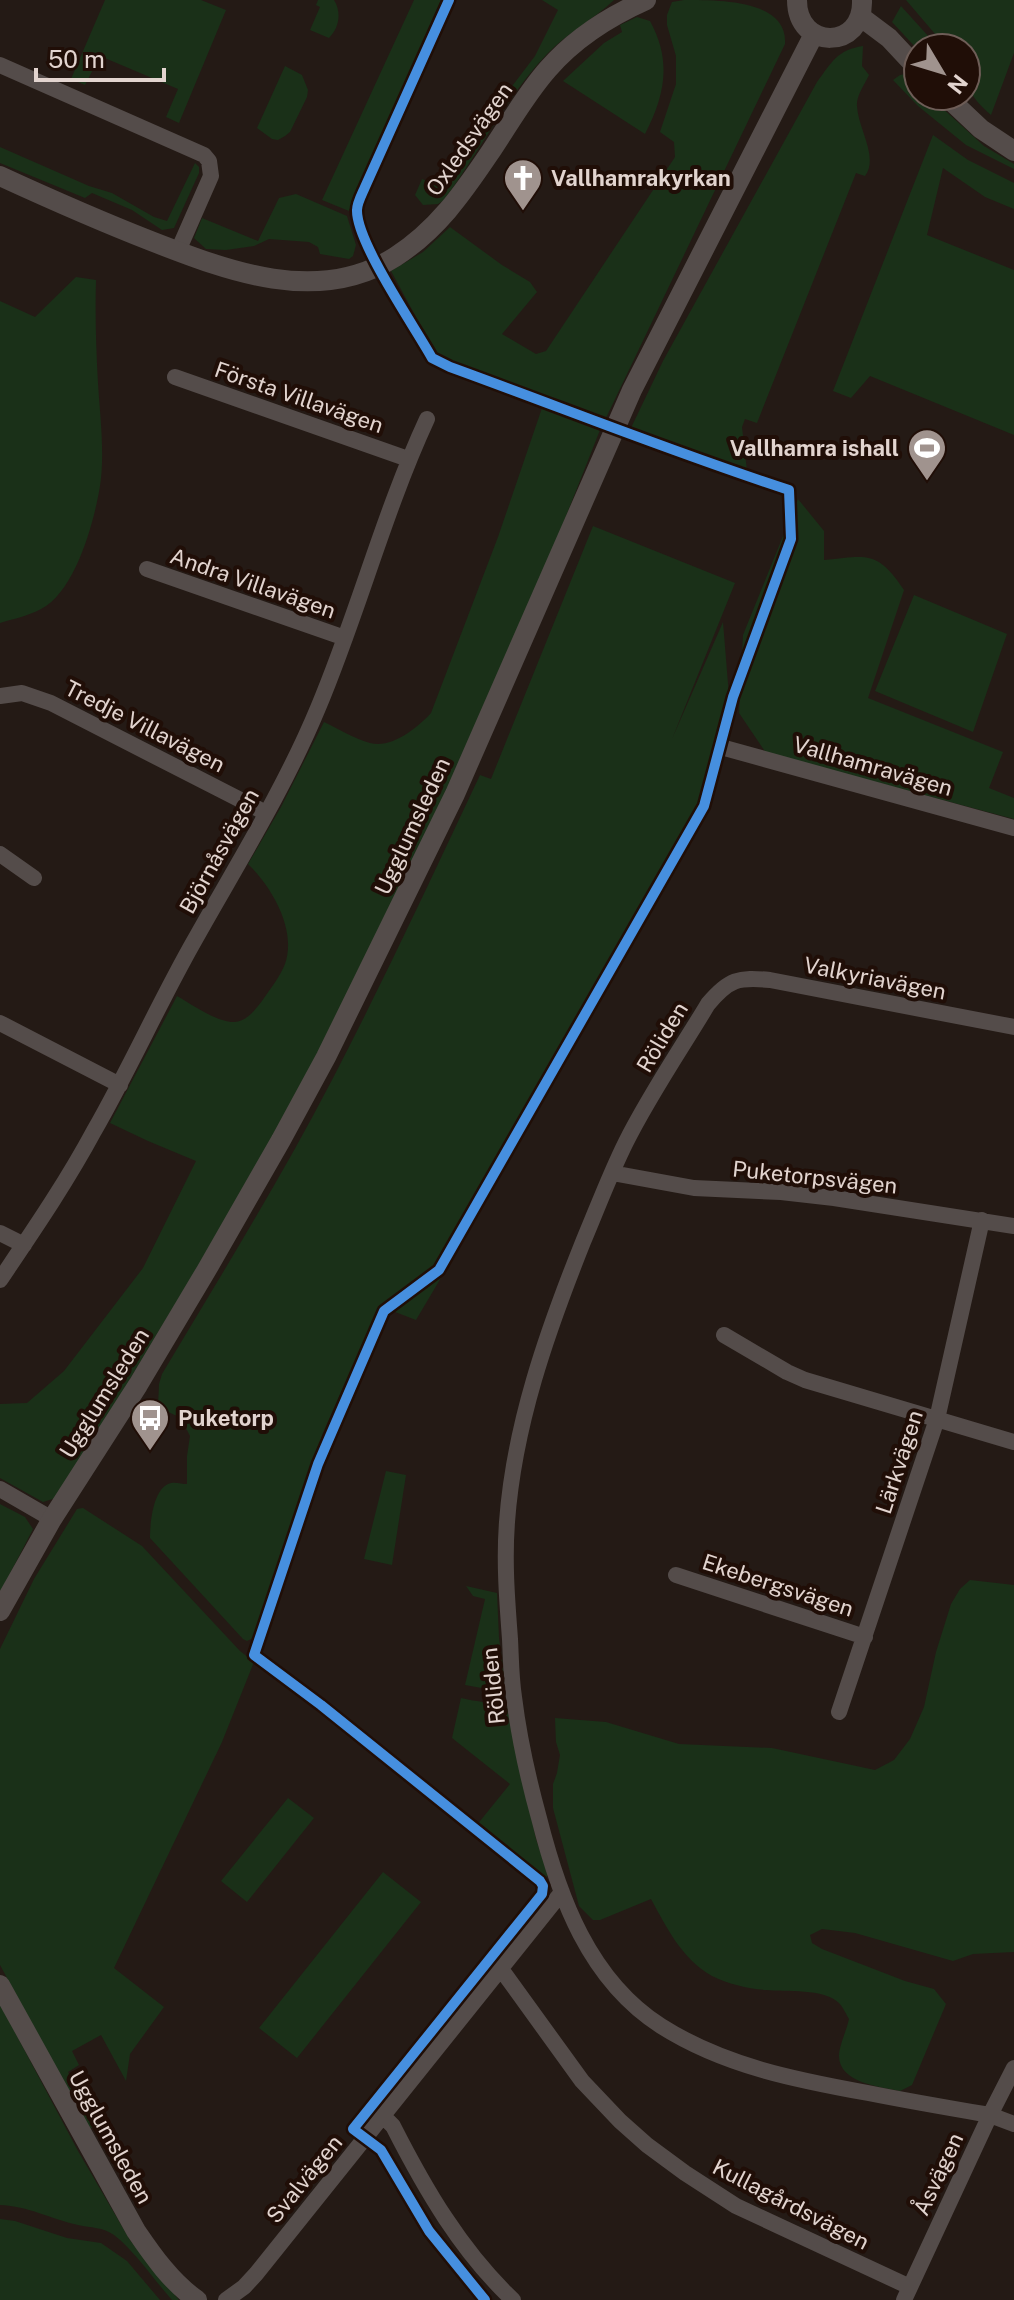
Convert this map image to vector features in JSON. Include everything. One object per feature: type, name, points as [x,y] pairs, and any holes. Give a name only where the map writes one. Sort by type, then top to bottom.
[{"type":"street","name":"Oxledsvägen","points":[[0,176],[72,209],[228,270],[257,277],[314,282],[352,275],[394,258],[432,229],[458,200],[547,70],[570,47],[597,27],[646,0]]},
{"type":"street","points":[[797,0],[801,21],[814,34],[825,38],[841,36],[855,26],[861,8],[902,52]]},
{"type":"street","name":"Ugglumsleden","points":[[0,1611],[52,1519],[206,1271],[326,1057],[461,781],[632,390],[814,34]]},
{"type":"street","points":[[0,65],[204,155],[209,161],[211,176],[178,251]]},
{"type":"street","points":[[963,112],[981,129],[1014,151]]},
{"type":"street","name":"Första Villavägen","points":[[175,377],[408,459]]},
{"type":"street","name":"Björnåsvägen","points":[[0,1280],[63,1185],[120,1085],[191,946],[266,813],[318,708],[408,459],[427,419]]},
{"type":"street","name":"Andra Villavägen","points":[[147,569],[345,638]]},
{"type":"street","name":"Tredje Villavägen","points":[[0,696],[22,693],[51,703],[266,813]]},
{"type":"street","name":"Vallhamravägen","points":[[721,747],[1014,828]]},
{"type":"street","points":[[0,854],[34,878]]},
{"type":"street","name":"Valkyriavägen","points":[[728,983],[738,979],[770,980],[1014,1027]]},
{"type":"street","name":"Röliden","points":[[728,983],[708,1004],[628,1139],[612,1173],[549,1332],[517,1441],[507,1521],[505,1594],[514,1696],[529,1780],[555,1876],[578,1932],[599,1965],[632,2004],[662,2027],[701,2048],[767,2073],[990,2115],[1014,2124]]},
{"type":"street","points":[[0,1023],[120,1085]]},
{"type":"street","name":"Puketorpsvägen","points":[[612,1173],[694,1188],[834,1198],[1014,1226]]},
{"type":"street","name":"Lärkvägen","points":[[839,1712],[937,1419],[982,1220]]},
{"type":"street","points":[[0,1233],[24,1245]]},
{"type":"street","points":[[724,1335],[805,1380],[1014,1442]]},
{"type":"street","points":[[0,1489],[52,1519]]},
{"type":"street","name":"Ekebergsvägen","points":[[676,1575],[865,1637]]},
{"type":"street","name":"Svalvägen","points":[[226,2300],[256,2274],[562,1892]]},
{"type":"street","name":"Kullagårdsvägen","points":[[501,1969],[582,2081],[647,2145],[736,2206],[907,2293]]},
{"type":"street","name":"Ugglumsleden","points":[[0,1985],[136,2231],[183,2290],[197,2300]]},
{"type":"street","name":"Åsvägen","points":[[907,2293],[1014,2068]]},
{"type":"street","points":[[383,2116],[393,2126],[440,2212],[486,2272],[513,2300]]},
{"type":"green space","points":[[105,0],[201,0],[226,10],[179,123],[166,117],[178,89],[100,56],[85,85],[71,79]]},
{"type":"green space","points":[[318,0],[334,0],[338,10],[337,25],[329,38],[310,30],[320,7],[316,5]]},
{"type":"green space","points":[[414,0],[441,0],[349,211],[322,200]]},
{"type":"green space","points":[[542,0],[614,0],[547,54],[519,88],[444,200],[438,204],[423,205],[415,195],[422,179],[444,188],[503,98],[535,56],[558,10]]},
{"type":"green space","points":[[906,0],[1014,0],[1014,53],[991,115],[982,105],[982,32],[933,32]]},
{"type":"green space","points":[[672,2],[733,2],[764,11],[776,19],[783,29],[785,44],[605,420],[467,372],[435,352],[391,271],[423,252],[450,227],[530,282],[537,292],[502,334],[536,354],[546,351],[675,157],[674,142],[660,132],[676,84],[676,56],[667,15]]},
{"type":"green space","points":[[901,6],[925,32],[902,33],[892,22]]},
{"type":"green space","points":[[637,17],[650,21],[663,64],[661,92],[645,134],[563,81],[604,43],[622,32],[620,25]]},
{"type":"green space","points":[[863,46],[862,66],[869,75],[859,94],[857,106],[869,152],[869,168],[865,176],[856,173],[757,423],[745,419],[742,427],[747,471],[630,430],[663,361],[817,82],[841,54]]},
{"type":"green space","points":[[285,66],[302,75],[308,90],[290,132],[278,140],[257,128]]},
{"type":"green space","points":[[902,75],[902,89],[893,80]]},
{"type":"green space","points":[[925,112],[947,112],[984,146],[1014,164],[1014,169],[966,145]]},
{"type":"green space","points":[[933,135],[968,160],[1014,183],[1014,209],[985,197],[943,168],[927,235],[1014,270],[1014,435],[870,376],[851,398],[833,391]]},
{"type":"green space","points":[[0,147],[112,193],[167,221],[195,163],[199,173],[174,228],[162,230],[132,210],[92,193],[85,198],[0,163]]},
{"type":"green space","points":[[296,194],[347,216],[356,245],[353,256],[349,259],[320,254],[318,247],[309,242],[269,239],[254,246],[206,249],[194,238],[202,218],[258,241],[279,198]]},
{"type":"green space","points":[[76,277],[96,280],[102,448],[97,501],[88,537],[64,588],[41,609],[0,623],[0,301],[35,317]]},
{"type":"green space","points":[[542,408],[600,430],[510,658],[297,1102],[59,1497],[43,1502],[0,1478],[0,1404],[27,1403],[64,1371],[143,1268],[196,1161],[110,1123],[177,996],[212,1016],[237,1022],[253,1012],[278,978],[288,951],[285,923],[266,885],[248,864],[324,722],[359,739],[378,744],[404,736],[431,713],[498,537]]},
{"type":"green space","points":[[798,499],[824,531],[824,560],[870,558],[886,568],[904,590],[868,698],[1003,752],[989,788],[1014,798],[1014,819],[766,753],[739,713],[743,635]]},
{"type":"green space","points":[[593,526],[735,583],[672,739],[723,622],[730,708],[701,807],[687,837],[434,1266],[384,1305],[374,1318],[323,1433],[258,1632],[247,1641],[150,1538],[159,1493],[170,1483],[187,1484],[190,1436],[181,1418],[158,1407],[162,1374],[271,1191],[332,1080],[480,775],[491,779]]},
{"type":"green space","points":[[914,595],[1007,634],[973,732],[875,691]]},
{"type":"green space","points":[[443,1271],[416,1320],[390,1310]]},
{"type":"green space","points":[[386,1471],[406,1475],[392,1565],[364,1559]]},
{"type":"green space","points":[[0,1504],[25,1517],[33,1529],[0,1593]]},
{"type":"green space","points":[[83,1508],[142,1546],[240,1651],[254,1662],[222,1742],[114,1968],[164,2007],[130,2054],[126,2081],[101,2035],[72,2051],[79,2065],[68,2072],[97,2125],[89,2129],[0,1965],[0,1649],[34,1579],[77,1509]]},
{"type":"green space","points":[[970,1580],[1014,1585],[1014,1952],[973,1954],[953,1961],[855,1933],[822,1929],[810,1935],[812,1943],[822,1949],[934,1989],[946,2004],[912,2085],[900,2091],[862,2082],[846,2072],[839,2056],[849,2019],[832,1998],[815,1993],[746,1987],[712,1976],[683,1951],[651,1899],[600,1920],[593,1920],[579,1906],[553,1808],[553,1784],[560,1755],[555,1718],[606,1722],[679,1744],[772,1748],[875,1770],[894,1760],[910,1739],[924,1707],[951,1604]]},
{"type":"green space","points":[[466,1586],[497,1593],[505,1681],[498,1691],[465,1685],[485,1599],[473,1596]]},
{"type":"green space","points":[[461,1698],[507,1707],[536,1839],[548,1875],[544,1880],[476,1826],[510,1784],[452,1738]]},
{"type":"green space","points":[[288,1798],[314,1818],[247,1902],[221,1881]]},
{"type":"green space","points":[[383,1872],[421,1902],[297,2058],[259,2028]]},
{"type":"green space","points":[[0,2004],[78,2151],[130,2240],[179,2300],[172,2300],[129,2248],[110,2232],[0,2205]]},
{"type":"green space","points":[[0,2219],[67,2238],[101,2243],[127,2261],[160,2300],[0,2300]]},
{"type":"cycle path","points":[[449,0],[357,210],[359,224],[376,263],[432,358],[619,430],[789,490],[791,539],[733,697],[704,806],[439,1270],[384,1311],[318,1464],[254,1655],[321,1705],[543,1886],[542,1894],[353,2129],[381,2150],[429,2231],[485,2300]]},
{"type":"place","name":"Vallhamrakyrkan","points":[[523,212]]},
{"type":"place","name":"Vallhamra ishall","points":[[927,482]]},
{"type":"place","name":"Puketorp","points":[[150,1452]]}]
